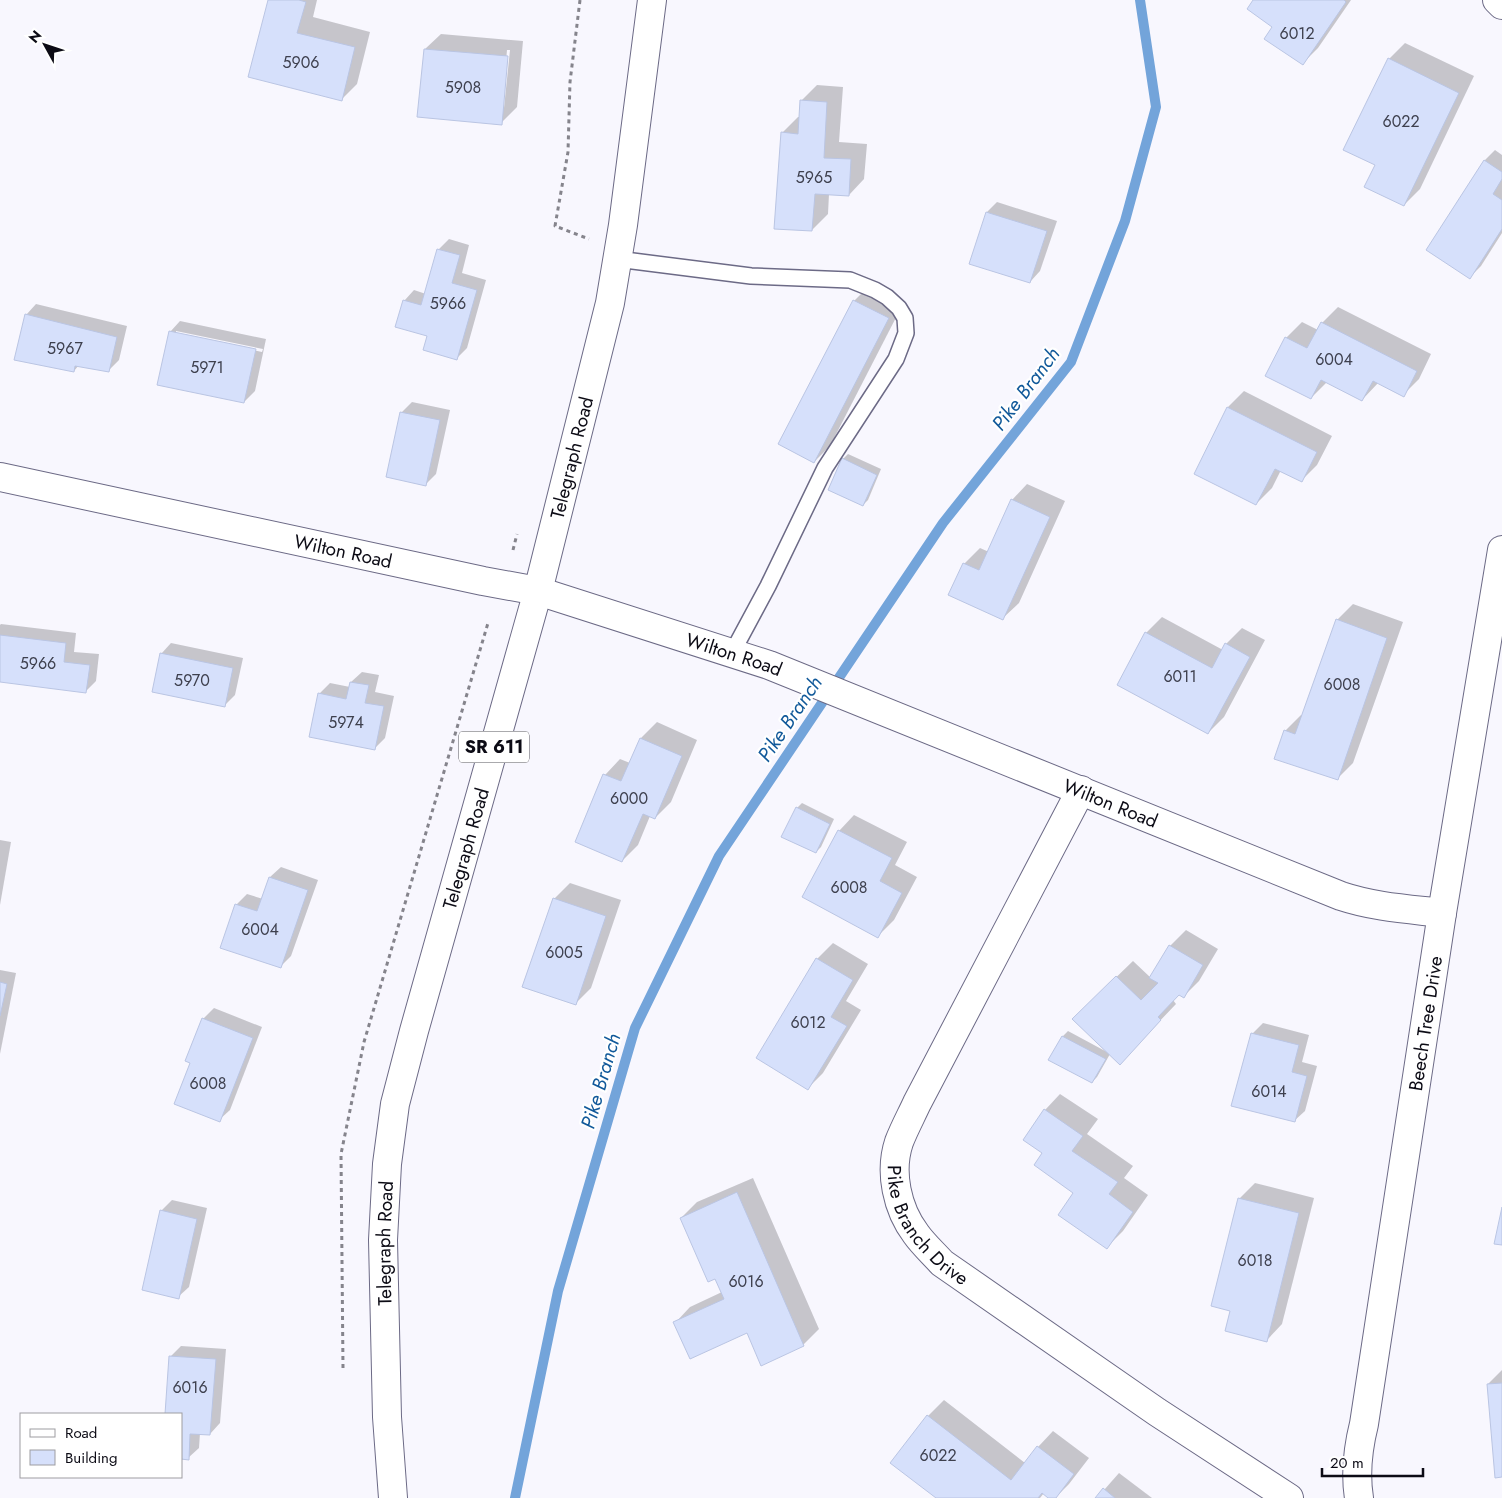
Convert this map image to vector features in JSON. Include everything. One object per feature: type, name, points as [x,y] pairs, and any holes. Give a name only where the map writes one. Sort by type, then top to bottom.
[{"type":"street","name":"Telegraph Road","points":[[394,1498],[387,1417],[383,1240],[387,1164],[395,1104],[416,1021],[538,591],[610,303],[652,0]]},
{"type":"street","points":[[1497,0],[1502,5]]},
{"type":"street","name":"Wilton Road","points":[[0,476],[483,581],[538,591],[769,665],[1348,898],[1379,906],[1442,913]]},
{"type":"street","name":"Beech Tree Drive","points":[[1359,1498],[1357,1483],[1359,1442],[1364,1424],[1442,913],[1502,550]]},
{"type":"street","name":"Pike Branch Drive","points":[[1081,790],[917,1103],[897,1152],[895,1181],[900,1202],[915,1234],[942,1263],[1157,1412],[1289,1498]]},
{"type":"lane","points":[[617,258],[751,276],[850,280],[887,297],[899,308],[905,318],[906,333],[896,360],[825,468],[768,586],[732,653]]},
{"type":"path","points":[[580,0],[570,82],[568,152],[555,226],[592,240]]},
{"type":"path","points":[[513,550],[518,531]]},
{"type":"building","points":[[268,0],[299,0],[306,2],[297,33],[355,47],[342,101],[248,77]]},
{"type":"building","points":[[1253,0],[1344,0],[1346,2],[1303,65],[1264,39],[1272,27],[1247,9]]},
{"type":"building","points":[[424,49],[508,56],[502,125],[417,117]]},
{"type":"building","points":[[1388,58],[1459,93],[1404,206],[1364,187],[1375,165],[1343,150]]},
{"type":"building","points":[[800,100],[827,102],[824,158],[851,159],[849,196],[815,194],[812,231],[774,229],[781,132],[798,134]]},
{"type":"building","points":[[1484,160],[1502,172],[1502,179],[1493,194],[1502,200],[1502,229],[1470,279],[1426,250]]},
{"type":"building","points":[[986,212],[1047,231],[1030,283],[969,264]]},
{"type":"building","points":[[437,249],[460,255],[452,283],[477,290],[457,360],[423,350],[427,336],[395,327],[403,300],[421,305]]},
{"type":"building","points":[[853,300],[889,318],[814,463],[778,444]]},
{"type":"building","points":[[25,314],[117,337],[109,372],[75,366],[74,372],[14,360]]},
{"type":"building","points":[[1321,322],[1417,371],[1404,397],[1373,381],[1362,401],[1321,380],[1311,399],[1265,376],[1285,337],[1307,348]]},
{"type":"building","points":[[169,331],[256,349],[244,403],[157,385]]},
{"type":"building","points":[[1227,407],[1317,452],[1302,482],[1275,469],[1256,505],[1194,474]]},
{"type":"building","points":[[400,412],[440,420],[426,486],[386,477]]},
{"type":"building","points":[[842,458],[877,475],[863,506],[828,490]]},
{"type":"building","points":[[1011,499],[1050,517],[1003,620],[948,595],[963,563],[979,570]]},
{"type":"building","points":[[1336,619],[1387,638],[1338,780],[1274,759],[1284,730],[1295,734]]},
{"type":"building","points":[[1145,632],[1212,668],[1225,643],[1250,657],[1208,734],[1117,685]]},
{"type":"building","points":[[0,635],[66,643],[64,662],[90,665],[86,693],[0,682]]},
{"type":"building","points":[[160,653],[233,668],[225,707],[152,692]]},
{"type":"building","points":[[350,682],[369,685],[365,703],[384,706],[375,750],[309,737],[318,693],[346,699]]},
{"type":"building","points":[[640,738],[682,756],[655,819],[643,814],[622,862],[575,842],[603,774],[621,781]]},
{"type":"building","points":[[796,807],[830,824],[816,853],[781,837]]},
{"type":"building","points":[[838,830],[892,858],[880,881],[902,893],[878,938],[802,897]]},
{"type":"building","points":[[269,877],[308,890],[281,968],[220,948],[235,904],[257,911]]},
{"type":"building","points":[[553,898],[606,916],[576,1005],[522,987]]},
{"type":"building","points":[[1169,945],[1203,965],[1184,998],[1179,995],[1158,1017],[1161,1020],[1120,1065],[1072,1019],[1116,976],[1141,1000],[1158,983],[1149,978]]},
{"type":"building","points":[[816,958],[853,980],[831,1017],[847,1026],[808,1090],[756,1058]]},
{"type":"building","points":[[0,982],[7,984],[0,1016]]},
{"type":"building","points":[[202,1018],[253,1038],[220,1122],[174,1104],[190,1063],[185,1061]]},
{"type":"building","points":[[1251,1033],[1299,1045],[1292,1072],[1307,1076],[1295,1122],[1231,1106]]},
{"type":"building","points":[[1062,1036],[1106,1059],[1092,1083],[1048,1060]]},
{"type":"building","points":[[1044,1109],[1083,1136],[1072,1151],[1118,1182],[1109,1194],[1133,1212],[1107,1249],[1058,1215],[1073,1193],[1034,1165],[1042,1153],[1023,1140]]},
{"type":"building","points":[[737,1192],[804,1346],[761,1366],[747,1333],[690,1359],[673,1322],[724,1299],[715,1279],[708,1282],[680,1218]]},
{"type":"building","points":[[1238,1198],[1299,1213],[1267,1342],[1225,1331],[1230,1311],[1211,1306]]},
{"type":"building","points":[[1502,1207],[1502,1245],[1494,1244]]},
{"type":"building","points":[[160,1210],[197,1219],[179,1299],[142,1290]]},
{"type":"building","points":[[169,1356],[216,1359],[210,1435],[190,1434],[189,1460],[182,1459],[182,1413],[165,1413]]},
{"type":"building","points":[[1502,1383],[1502,1477],[1495,1478],[1487,1384]]},
{"type":"building","points":[[927,1415],[1011,1480],[1037,1446],[1074,1474],[1056,1498],[1048,1498],[1042,1493],[1038,1498],[936,1498],[890,1463]]},
{"type":"building","points":[[1103,1488],[1115,1498],[1095,1498]]},
{"type":"waterway","name":"Pike Branch","points":[[515,1498],[558,1291],[635,1028],[719,856],[943,523],[1071,362],[1125,221],[1156,107],[1140,0]]}]
